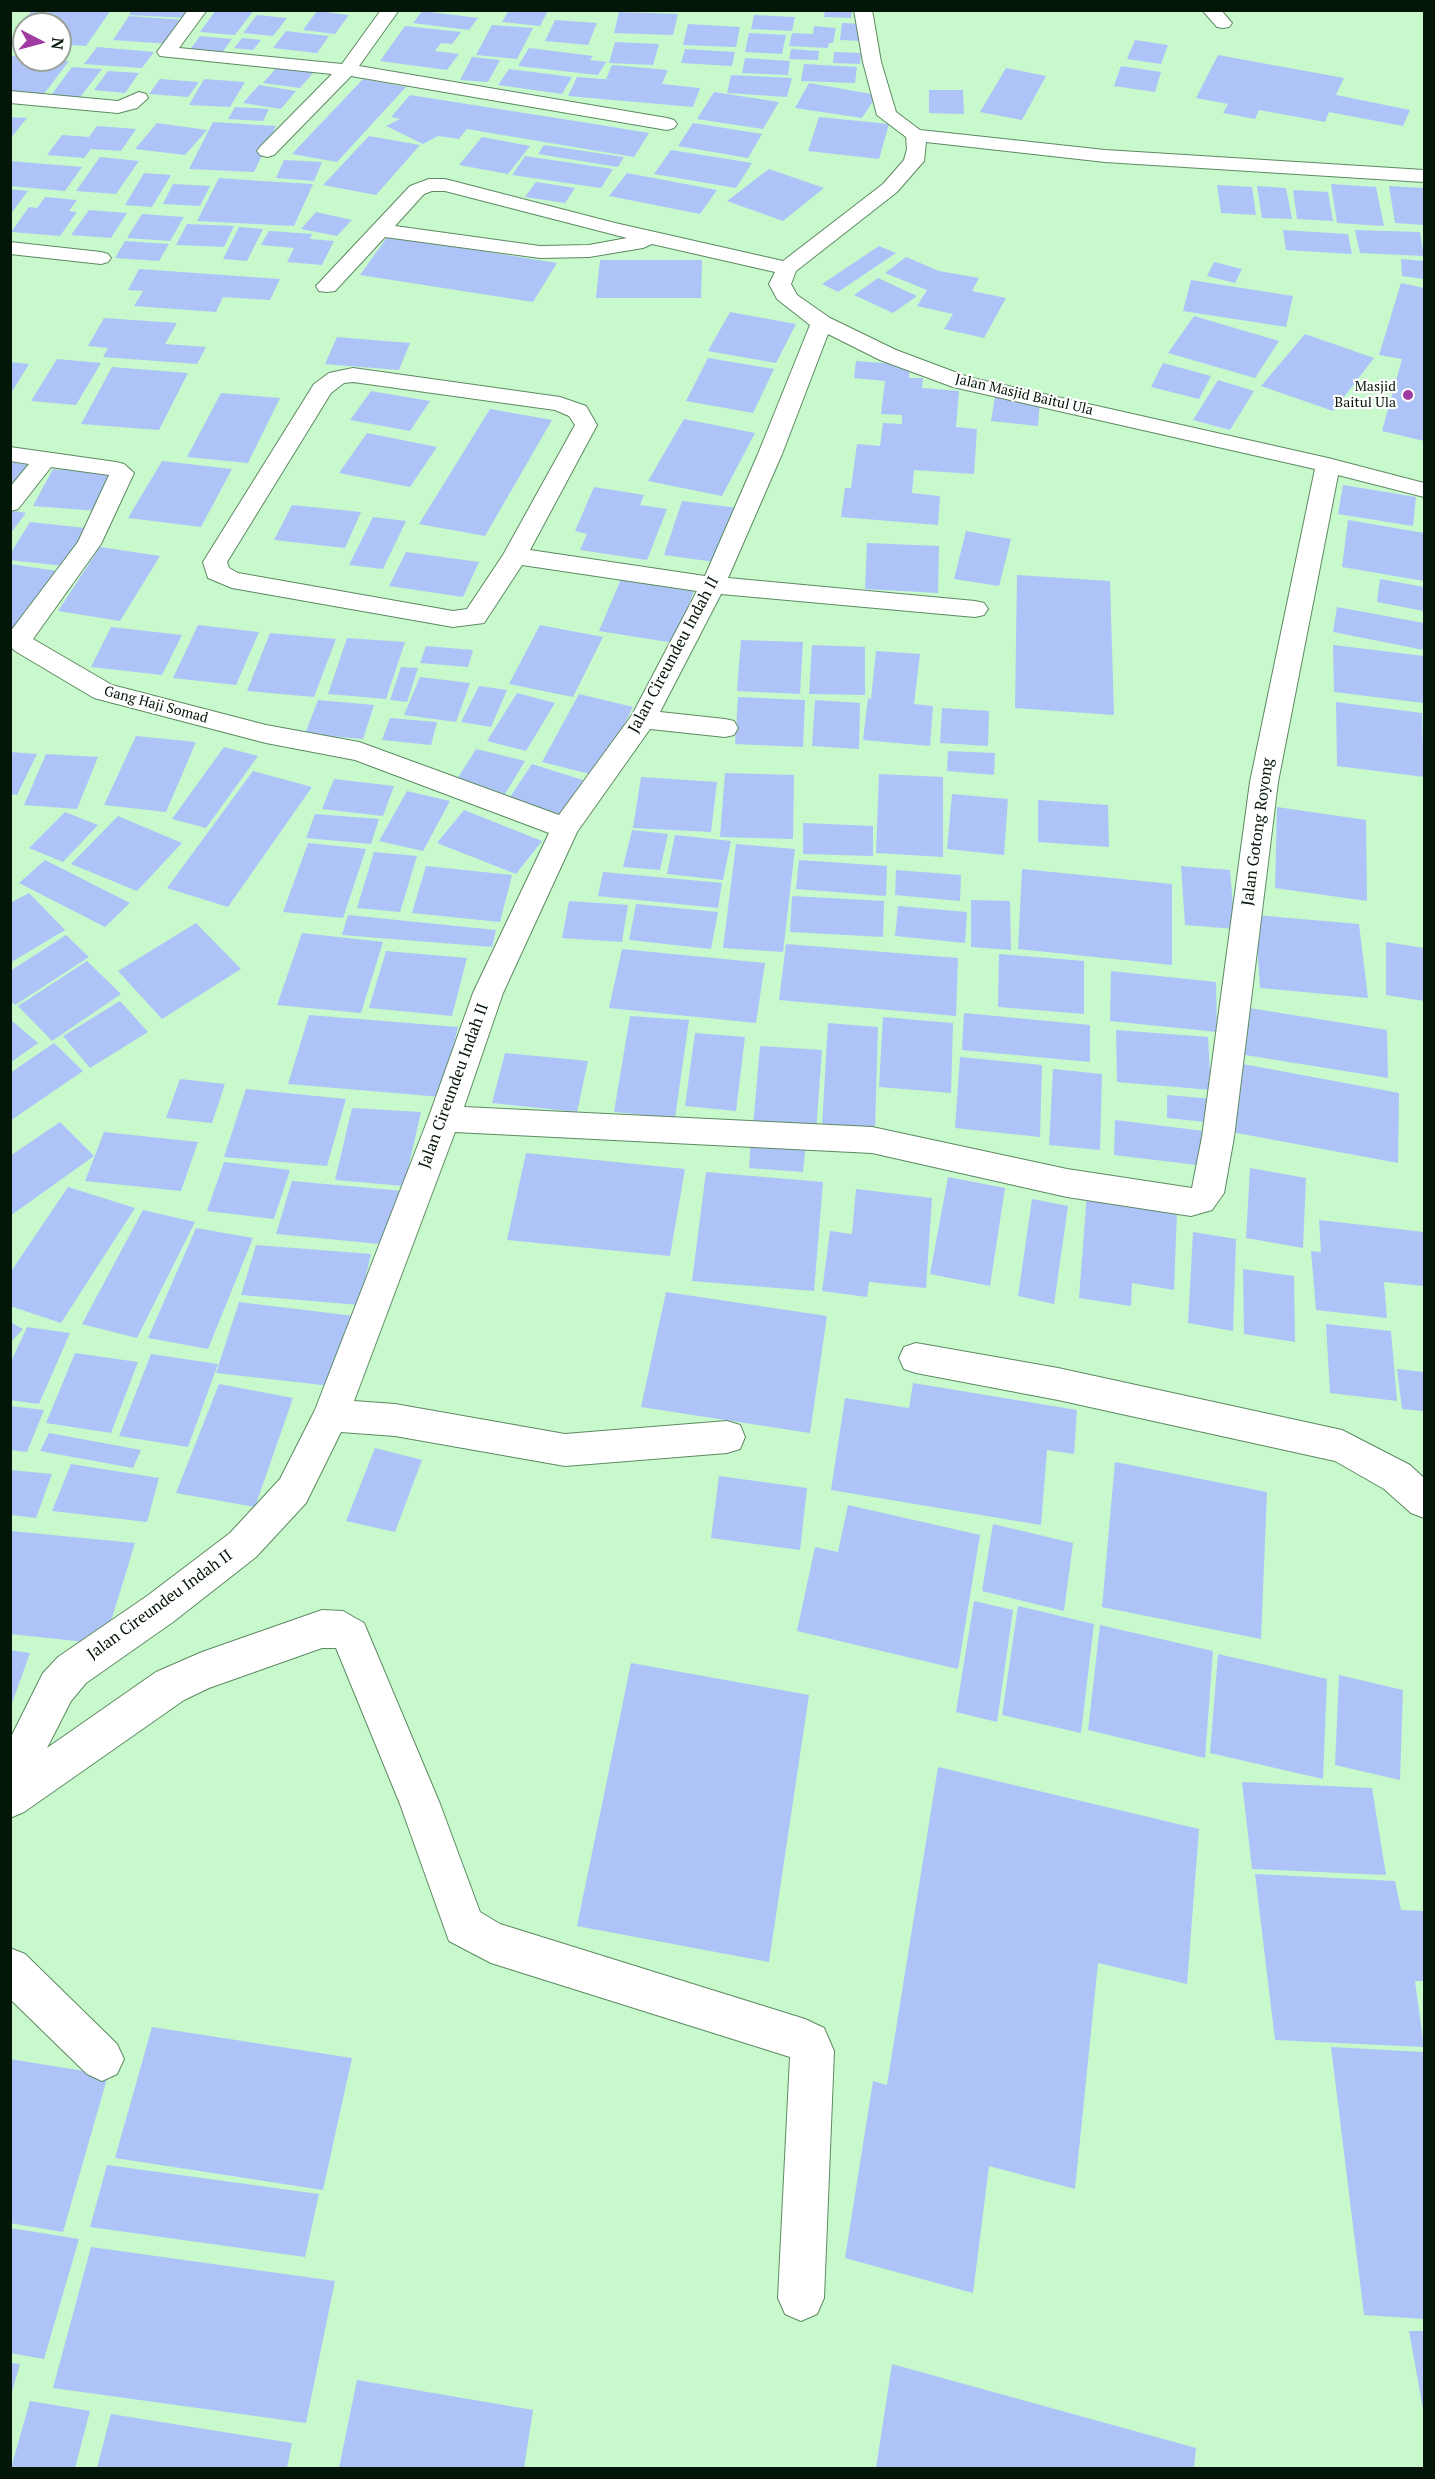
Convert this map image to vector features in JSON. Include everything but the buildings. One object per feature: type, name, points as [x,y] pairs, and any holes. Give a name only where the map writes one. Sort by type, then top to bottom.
[{"type":"street","points":[[198,10],[166,52],[348,70],[666,124]]},
{"type":"street","points":[[267,151],[348,70],[390,10]]},
{"type":"street","points":[[863,10],[872,62],[887,115],[915,135],[1105,156],[1425,176]]},
{"type":"street","points":[[10,97],[118,107],[130,104],[139,98]]},
{"type":"street","points":[[327,286],[417,190],[429,185],[445,185],[660,240],[787,268],[890,188],[914,161],[917,149],[915,135]]},
{"type":"street","points":[[380,230],[540,252],[589,251],[660,240]]},
{"type":"street","points":[[10,248],[100,258]]},
{"type":"street","name":"Jalan Masjid Baitul Ula","points":[[787,268],[780,284],[788,299],[822,323],[888,355],[960,382],[1328,465],[1425,490]]},
{"type":"street","name":"Jalan Cireundeu Indah II","points":[[10,1782],[57,1687],[72,1670],[160,1609],[243,1545],[293,1491],[331,1415],[444,1119],[488,993],[565,828],[643,719],[713,585],[770,454],[822,323]]},
{"type":"street","points":[[353,375],[560,404],[578,411],[586,425],[515,556],[475,616],[453,619],[417,615],[232,580],[217,572],[215,562],[322,389],[337,378],[353,375]]},
{"type":"street","name":"Gang Haji Somad","points":[[10,453],[116,469],[122,475],[89,544],[15,639],[103,692],[266,734],[359,751],[565,828]]},
{"type":"street","points":[[10,504],[45,459]]},
{"type":"street","name":"Jalan Gotong Royong","points":[[444,1119],[872,1140],[1067,1183],[1191,1202],[1201,1200],[1208,1192],[1218,1137],[1264,782],[1328,465]]},
{"type":"street","points":[[515,556],[713,585],[975,609]]},
{"type":"street","points":[[643,719],[725,728]]},
{"type":"street","points":[[916,1358],[1058,1384],[1342,1446],[1397,1476],[1425,1501]]},
{"type":"street","points":[[331,1415],[395,1420],[565,1450],[727,1437]]},
{"type":"street","points":[[10,1798],[170,1686],[202,1671],[322,1629],[343,1630],[351,1636],[411,1783],[464,1926],[491,1942],[809,2043],[812,2051],[801,2298]]},
{"type":"street","points":[[10,1969],[102,2059]]},
{"type":"place","name":"Masjid Baitul Ula","points":[[1408,395]]}]
